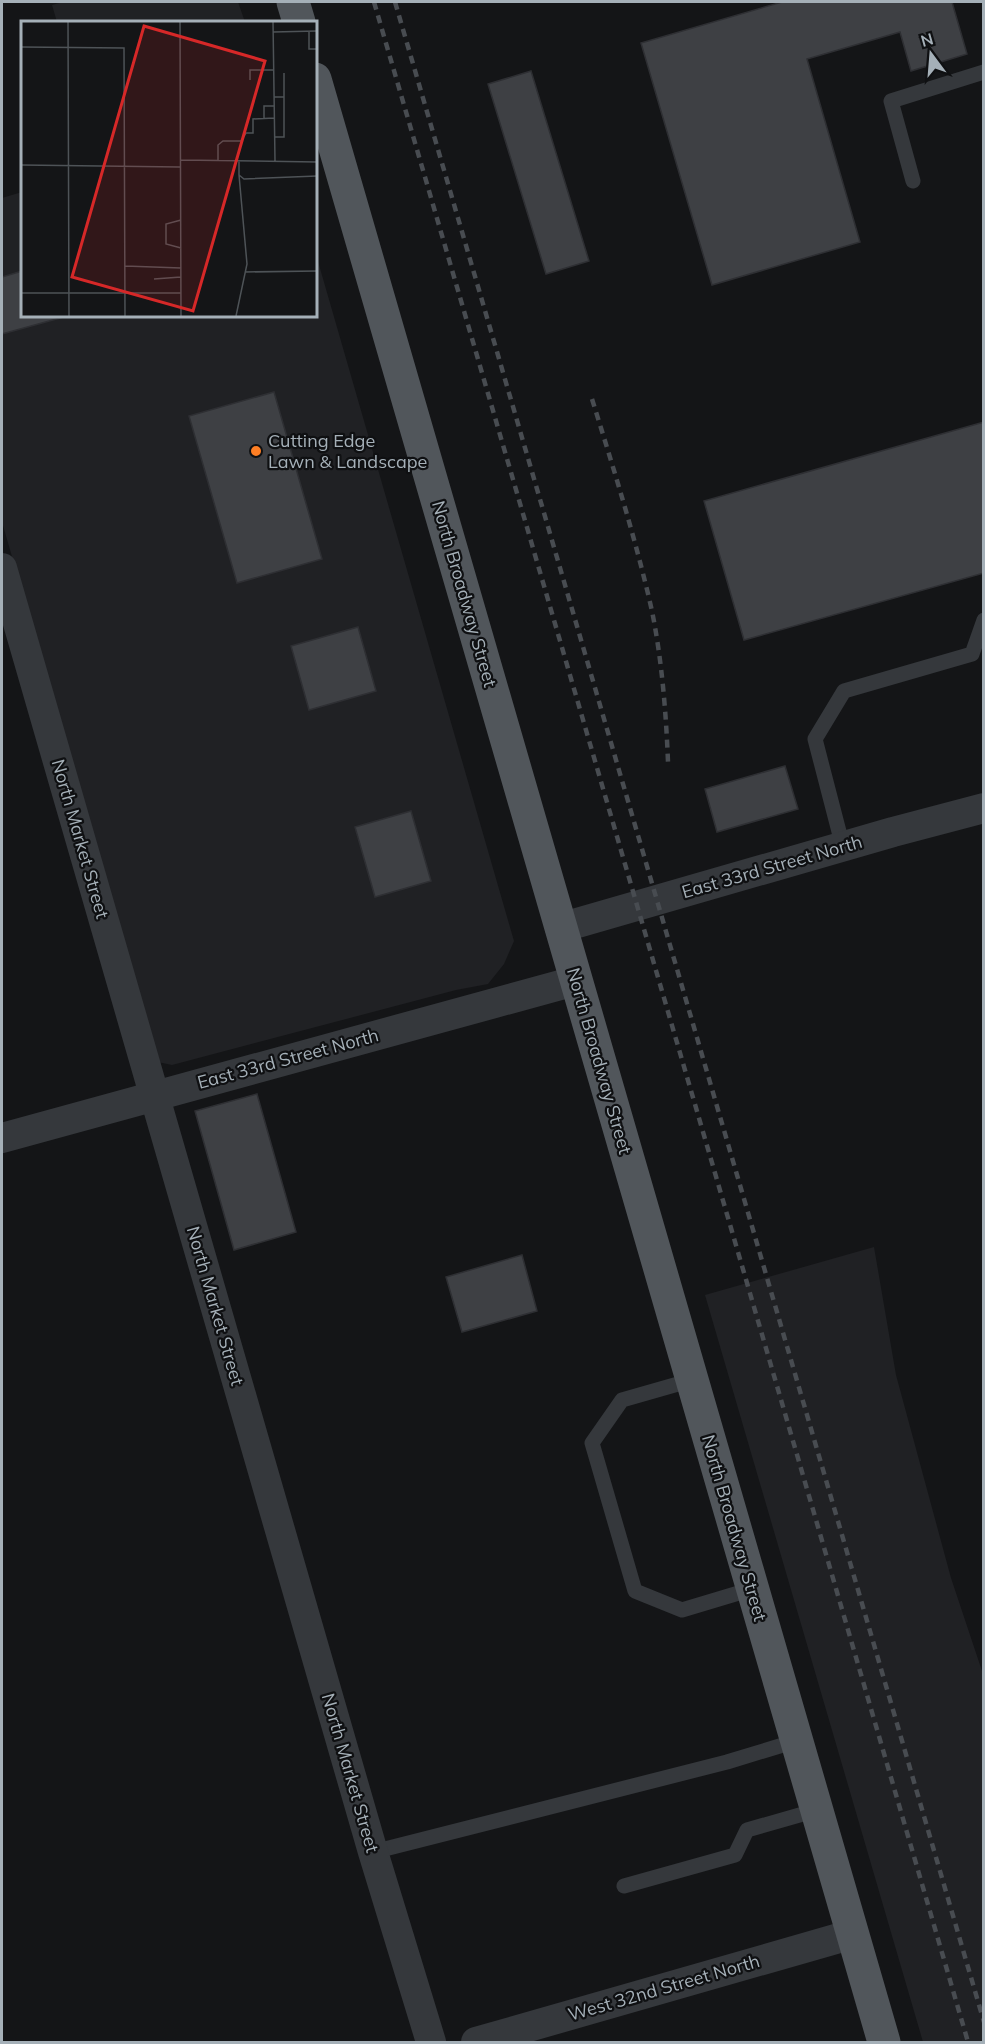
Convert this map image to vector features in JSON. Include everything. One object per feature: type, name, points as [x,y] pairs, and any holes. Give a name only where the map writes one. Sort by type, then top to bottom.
[{"type":"main road","points":[[292,2],[299,21]]},
{"type":"main road","name":"North Broadway Street","points":[[316,82],[884,2043]]},
{"type":"street","name":"North Market Street","points":[[2,568],[373,1852],[431,2043]]},
{"type":"street","name":"East 33rd Street North","points":[[560,928],[984,808]]},
{"type":"street","name":"East 33rd Street North","points":[[2,1138],[575,981]]},
{"type":"street","name":"West 32nd Street North","points":[[476,2043],[853,1934]]},
{"type":"lane","points":[[913,181],[891,101],[984,72]]},
{"type":"lane","points":[[843,847],[815,739],[843,691],[972,654],[984,620]]},
{"type":"lane","points":[[692,1380],[622,1400],[592,1443],[618,1534],[635,1591],[682,1610],[753,1589]]},
{"type":"lane","points":[[373,1852],[727,1762],[796,1741]]},
{"type":"lane","points":[[624,1886],[735,1855],[747,1830],[817,1810]]},
{"type":"shaded area","points":[[63,2],[238,2],[245,21],[57,21],[52,5]]},
{"type":"shaded area","points":[[21,192],[21,316],[316,316],[316,254],[514,941],[504,964],[488,984],[456,990],[172,1065],[158,1062],[2,522],[2,198]]},
{"type":"shaded area","points":[[874,1247],[896,1375],[951,1578],[983,1674],[983,2042],[923,2042],[705,1295]]},
{"type":"building","points":[[782,2],[952,2],[967,54],[911,71],[900,32],[807,59],[860,242],[712,285],[641,43]]},
{"type":"building","points":[[531,71],[589,261],[546,274],[488,84]]},
{"type":"building","points":[[21,271],[21,316],[67,316],[2,334],[2,277]]},
{"type":"building","points":[[274,392],[322,559],[237,583],[189,416]]},
{"type":"building","points":[[984,422],[984,573],[744,640],[704,501]]},
{"type":"building","points":[[358,627],[376,691],[309,710],[291,646]]},
{"type":"building","points":[[785,766],[798,809],[717,832],[705,789]]},
{"type":"building","points":[[411,811],[431,881],[375,897],[355,827]]},
{"type":"building","points":[[257,1094],[296,1232],[234,1250],[195,1111]]},
{"type":"building","points":[[522,1255],[537,1311],[462,1332],[446,1277]]},
{"type":"railway","points":[[374,2],[968,2042]]},
{"type":"railway","points":[[395,2],[984,2022]]},
{"type":"railway","points":[[592,399],[632,531],[652,611],[663,686],[668,762]]},
{"type":"place","name":"Cutting Edge Lawn & Landscape","points":[[256,451]]}]
